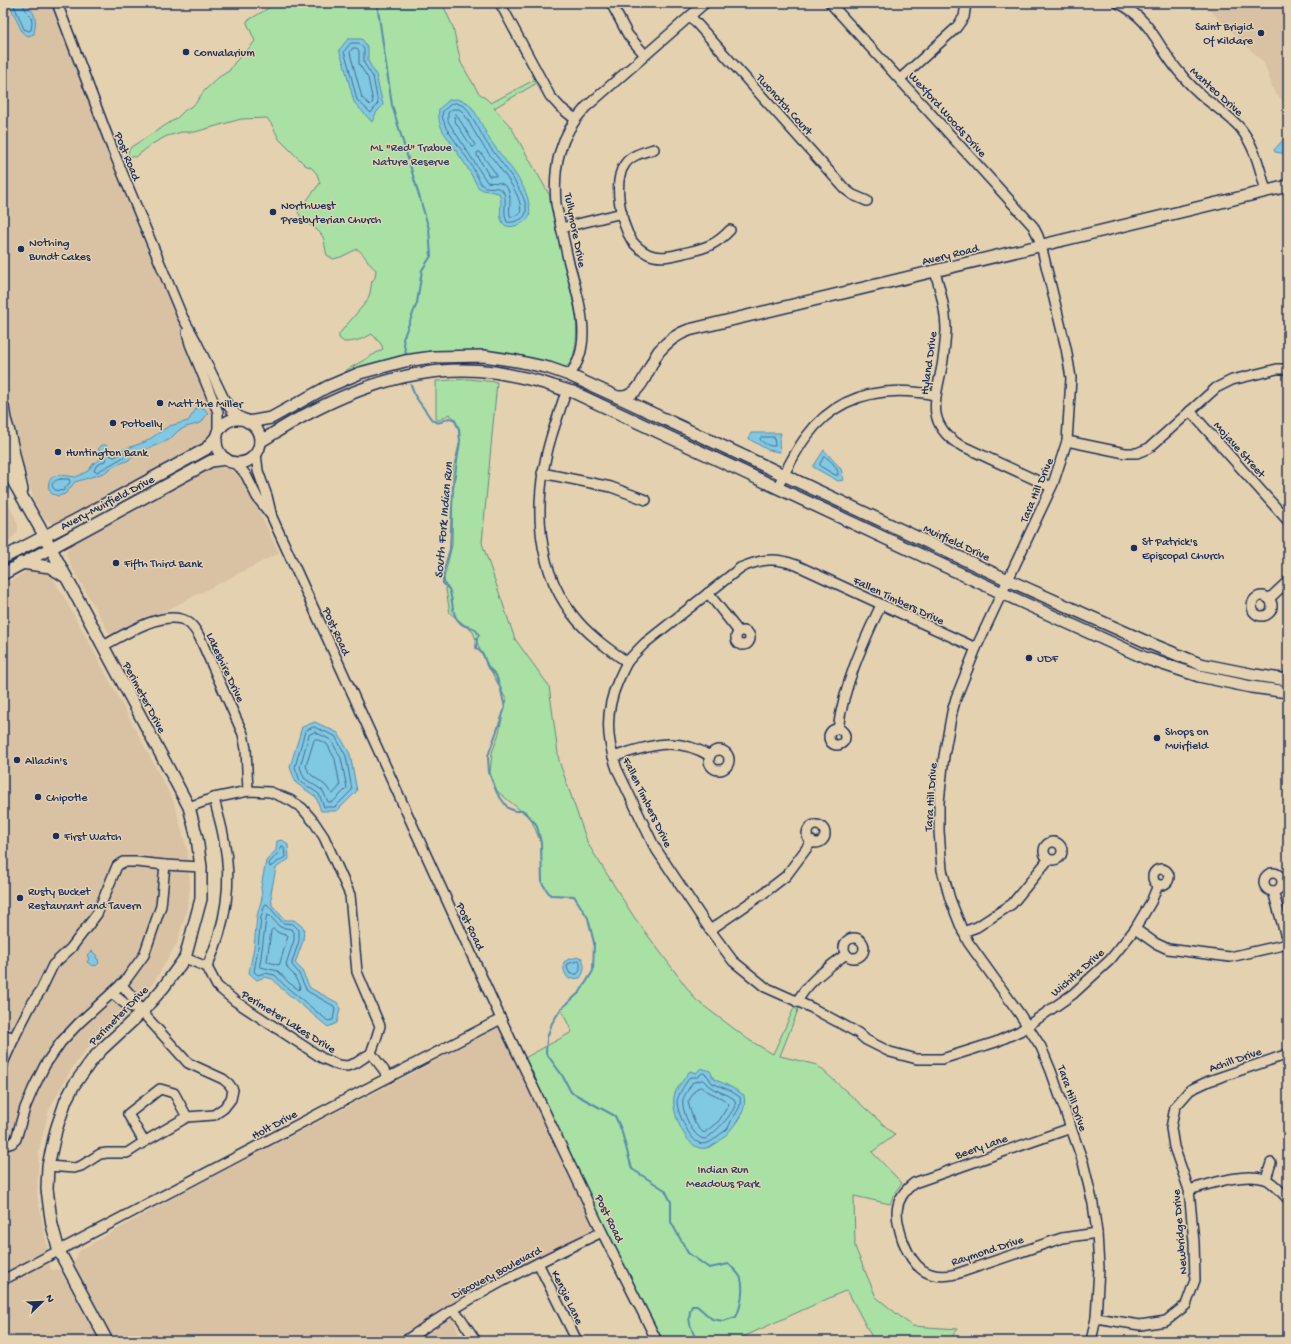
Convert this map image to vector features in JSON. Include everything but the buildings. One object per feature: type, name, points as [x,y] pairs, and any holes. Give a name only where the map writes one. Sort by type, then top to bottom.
[{"type":"main road","name":"Avery Road","points":[[636,405],[643,382],[659,351],[670,340],[689,330],[1288,186]]},
{"type":"main road","points":[[246,420],[257,430],[260,442],[256,453],[247,461],[231,461],[218,449],[216,443],[217,434],[229,420],[271,418],[327,387],[360,373],[387,365],[417,359],[463,356],[484,356],[549,368],[569,375],[621,398]]},
{"type":"main road","points":[[417,374],[440,366],[505,365],[562,379],[569,375]]},
{"type":"main road","points":[[486,366],[537,376],[594,394],[623,408],[636,405]]},
{"type":"main road","points":[[260,442],[281,428],[339,398],[382,381],[417,374],[462,370],[492,372],[525,378],[573,392],[642,423],[1002,594],[1146,658],[1198,676],[1288,692]]},
{"type":"main road","name":"Avery Road","points":[[621,398],[629,396],[643,382]]},
{"type":"main road","name":"Muirfield Drive","points":[[621,398],[784,476],[1099,622],[1200,664],[1288,680]]},
{"type":"main road","name":"Perimeter Drive","points":[[3,406],[4,422],[9,432],[23,497]]},
{"type":"main road","name":"Avery-Muirfield Drive","points":[[3,558],[206,449],[217,434]]},
{"type":"main road","name":"Perimeter Drive","points":[[3,445],[9,474],[51,547],[189,807],[197,838],[201,867],[201,899],[184,958],[163,988],[142,1012],[102,1049],[74,1085],[66,1100],[56,1130],[48,1166],[47,1189],[52,1225],[59,1251],[107,1341]]},
{"type":"main road","name":"Avery-Muirfield Drive","points":[[3,574],[211,461],[231,461]]},
{"type":"main road","points":[[21,563],[50,567],[67,577]]},
{"type":"street","name":"Post Road","points":[[56,3],[112,148],[182,316],[225,401],[232,411],[246,420]]},
{"type":"street","points":[[500,3],[550,96],[560,107],[575,119]]},
{"type":"street","points":[[611,3],[628,35],[645,55]]},
{"type":"street","name":"Tullymore Drive","points":[[569,375],[573,371],[582,345],[582,319],[561,228],[556,198],[556,166],[560,150],[575,119],[597,97],[705,3]]},
{"type":"street","name":"Wexford Woods Drive","points":[[830,3],[1029,221],[1036,231],[1041,245]]},
{"type":"street","points":[[900,79],[956,28],[964,17],[966,3]]},
{"type":"street","name":"Manteo Drive","points":[[1118,3],[1138,15],[1148,26],[1180,75],[1193,88],[1230,117],[1241,129],[1254,151],[1260,166],[1266,191]]},
{"type":"street","name":"Twonotch Court","points":[[690,16],[845,189],[853,195],[867,201]]},
{"type":"street","points":[[654,149],[638,154],[629,160],[620,172],[618,194],[628,233],[633,242],[649,255],[660,257],[673,256],[707,248],[723,238],[730,230]]},
{"type":"street","points":[[561,228],[622,213]]},
{"type":"street","name":"Tara Hill Drive","points":[[1041,245],[1066,348],[1071,378],[1068,441],[1051,488],[965,673],[952,712],[944,756],[938,830],[942,870],[950,899],[964,932],[982,962],[1037,1039],[1048,1061],[1088,1182],[1097,1233],[1099,1268],[1096,1318],[1091,1341]]},
{"type":"street","name":"Hyland Drive","points":[[935,271],[944,312],[946,330],[945,347],[935,394],[936,417],[943,430],[951,439],[1051,488]]},
{"type":"street","name":"Post Road","points":[[182,316],[190,344],[218,412],[217,434]]},
{"type":"street","points":[[1068,441],[1125,453],[1137,453],[1149,448],[1216,388],[1232,380],[1277,369],[1288,369]]},
{"type":"street","points":[[777,488],[797,450],[813,428],[826,416],[846,403],[867,394],[888,391],[908,390],[935,394]]},
{"type":"street","points":[[567,391],[550,440],[542,473],[540,524],[545,556],[555,584],[572,614],[583,627],[627,662]]},
{"type":"street","name":"Mojave Street","points":[[1190,411],[1288,521]]},
{"type":"street","name":"Post Road","points":[[256,453],[258,472],[267,496],[272,517],[501,1020],[602,1232],[657,1341]]},
{"type":"street","name":"Post Road","points":[[231,461],[246,475],[260,503],[272,517]]},
{"type":"street","points":[[542,473],[611,487],[646,500]]},
{"type":"street","name":"Fallen Timbers Drive","points":[[976,648],[786,561],[774,559],[752,563],[740,568],[645,643],[627,662],[610,703],[608,727],[610,746],[617,769],[654,846],[720,945],[733,961],[765,987],[812,1008],[858,1033],[866,1040],[890,1052],[917,1059],[942,1059],[967,1052],[996,1042],[1028,1026]]},
{"type":"street","points":[[1269,599],[1288,581]]},
{"type":"street","points":[[708,594],[739,632]]},
{"type":"street","points":[[838,729],[840,712],[854,664],[881,605]]},
{"type":"street","name":"Lakeshire Drive","points":[[103,646],[160,619],[182,619],[192,625],[199,636],[243,734],[246,749],[248,791]]},
{"type":"street","points":[[613,757],[651,746],[672,744],[692,747],[710,756]]},
{"type":"street","points":[[189,807],[214,798],[248,791],[270,792],[290,800],[302,808],[314,822],[324,837],[350,895],[357,972],[380,1026],[371,1053],[389,1077]]},
{"type":"street","points":[[184,958],[207,967],[222,927],[226,906],[228,884],[227,856],[225,841],[214,798]]},
{"type":"street","points":[[710,930],[786,876],[812,841]]},
{"type":"street","points":[[964,932],[977,927],[1012,904],[1048,860]]},
{"type":"street","points":[[3,1063],[16,1034],[31,1005],[41,990],[53,965],[71,948],[96,914],[117,866],[123,862],[136,862],[201,867]]},
{"type":"street","points":[[3,1146],[12,1143],[16,1139],[25,1108],[33,1089],[45,1065],[61,1042],[121,984],[144,955],[162,906],[165,865]]},
{"type":"street","name":"Wichita Drive","points":[[1028,1026],[1073,994],[1110,960],[1135,929],[1151,902],[1158,885]]},
{"type":"street","points":[[1135,929],[1168,949],[1230,957],[1288,944],[1273,891]]},
{"type":"street","points":[[797,1002],[801,995],[818,976],[846,954]]},
{"type":"street","name":"Perimeter Lakes Drive","points":[[207,967],[217,986],[234,1001],[322,1058],[338,1065],[347,1066],[356,1063],[371,1053]]},
{"type":"street","points":[[48,1166],[74,1168],[81,1166],[100,1154],[127,1153],[187,1117],[214,1115],[224,1108],[231,1099],[233,1090],[229,1084],[223,1079],[188,1063],[142,1012],[134,999],[121,984]]},
{"type":"street","points":[[112,993],[124,1003],[142,1012]]},
{"type":"street","name":"Holt Drive","points":[[3,1280],[389,1077],[501,1020]]},
{"type":"street","points":[[3,1035],[14,1039]]},
{"type":"street","name":"Achill Drive","points":[[1190,1090],[1209,1081],[1288,1054]]},
{"type":"street","points":[[144,1142],[128,1114],[160,1089],[174,1093],[187,1117]]},
{"type":"street","name":"Newbridge Drive","points":[[1096,1318],[1140,1325],[1166,1321],[1186,1305],[1195,1280],[1194,1242],[1189,1190],[1174,1146],[1171,1128],[1175,1107],[1190,1090]]},
{"type":"street","name":"Beery Lane","points":[[904,1193],[909,1187],[920,1180],[1071,1128]]},
{"type":"street","points":[[1266,1179],[1271,1162]]},
{"type":"street","points":[[1189,1190],[1232,1178],[1256,1177],[1266,1179],[1288,1199]]},
{"type":"street","name":"Raymond Drive","points":[[904,1193],[899,1203],[896,1217],[908,1253],[913,1262],[920,1269],[936,1276],[956,1274],[1062,1238],[1097,1233]]},
{"type":"street","name":"Discovery Boulevard","points":[[405,1341],[451,1310],[538,1263],[602,1232]]},
{"type":"street","name":"Kenzie Lane","points":[[538,1263],[577,1341]]},
{"type":"street","points":[[451,1310],[460,1316],[476,1341]]},
{"type":"shaded area","points":[[3,3],[52,3],[145,242],[199,370],[213,408],[215,424],[212,435],[196,449],[62,521],[53,524],[42,517],[34,501],[13,430],[3,340]]},
{"type":"shaded area","name":"Saint Brigid Of Kildare","points":[[1202,3],[1288,3],[1288,106],[1274,92],[1264,63]]},
{"type":"shaded area","points":[[217,467],[228,468],[247,486],[279,553],[151,618],[111,636],[70,564],[66,553],[70,544],[203,471]]},
{"type":"shaded area","points":[[3,490],[18,525],[18,532],[10,540],[3,543]]},
{"type":"shaded area","points":[[36,567],[50,572],[174,802],[188,853],[190,889],[186,913],[177,943],[151,987],[95,1039],[72,1068],[49,1110],[39,1150],[37,1194],[51,1270],[60,1269],[99,1341],[3,1341],[3,585]]},
{"type":"shaded area","points":[[499,1026],[596,1227],[557,1251],[459,1302],[454,1317],[457,1330],[464,1341],[115,1341],[76,1273],[73,1265],[79,1251],[187,1190],[424,1067]]},
{"type":"green space","name":"ML \"Red\" Trabue Nature Reserve","points":[[277,3],[442,3],[453,27],[461,63],[478,92],[491,103],[534,80],[537,83],[494,108],[511,127],[550,196],[576,315],[576,344],[569,365],[564,368],[504,354],[347,372],[345,371],[383,349],[381,344],[372,334],[362,339],[344,342],[339,338],[339,334],[367,301],[372,281],[375,278],[376,270],[357,249],[341,257],[333,259],[327,255],[323,237],[300,216],[298,212],[320,183],[317,174],[312,168],[305,165],[279,139],[267,118],[241,119],[195,132],[182,132],[167,136],[152,144],[136,157],[129,156],[128,152],[131,147],[177,118],[185,110],[195,104],[204,91],[219,77],[229,71],[235,62],[255,41],[247,21]]},
{"type":"green space","name":"Indian Run Meadows Park","points":[[468,379],[497,382],[482,543],[515,639],[549,686],[559,761],[588,844],[634,917],[696,1000],[749,1040],[773,1054],[794,1008],[798,1010],[780,1056],[817,1065],[895,1135],[872,1152],[902,1183],[895,1192],[890,1204],[854,1196],[855,1247],[876,1297],[912,1326],[958,1329],[948,1341],[874,1341],[847,1290],[734,1341],[657,1341],[521,1060],[572,1032],[561,1009],[580,992],[593,971],[594,943],[588,918],[574,896],[550,895],[542,883],[541,843],[531,819],[497,791],[490,773],[492,753],[499,733],[506,699],[480,650],[473,632],[450,613],[444,578],[452,545],[453,469],[460,441],[458,426],[454,418],[449,414],[440,420],[436,420],[436,381]]},
{"type":"water","points":[[9,3],[26,3],[35,17],[34,34],[28,36],[22,32]]},
{"type":"water","points":[[348,39],[362,39],[368,48],[368,61],[376,75],[383,105],[376,113],[372,122],[354,102],[339,50]]},
{"type":"water","points":[[456,99],[468,103],[490,140],[524,188],[530,208],[530,214],[524,222],[516,226],[508,226],[503,223],[501,219],[501,200],[499,193],[483,190],[478,187],[467,167],[443,131],[439,120],[439,109],[449,100]]},
{"type":"water","points":[[1288,137],[1288,154],[1275,152],[1274,150],[1283,140]]},
{"type":"water","points":[[198,406],[205,409],[208,413],[201,423],[178,431],[169,440],[144,450],[104,473],[75,482],[65,494],[58,496],[50,492],[48,485],[53,476],[61,475],[76,477],[88,471],[94,463],[102,458],[102,454],[98,449],[102,445],[106,445],[113,453],[145,442],[169,426],[188,421]]},
{"type":"water","points":[[751,433],[781,433],[779,441],[780,452],[768,450],[749,439]]},
{"type":"water","points":[[824,450],[841,469],[844,480],[838,481],[813,467]]},
{"type":"water","points":[[315,722],[338,733],[350,754],[357,791],[337,811],[321,811],[316,797],[296,783],[290,767],[302,727]]},
{"type":"water","points":[[283,840],[288,845],[289,859],[276,868],[271,893],[272,905],[285,920],[294,920],[304,928],[303,941],[295,963],[301,969],[310,988],[338,1003],[340,1009],[337,1023],[328,1027],[281,988],[273,979],[265,977],[257,980],[249,973],[254,947],[257,916],[262,898],[261,887],[266,861],[276,850],[277,841]]},
{"type":"water","points":[[92,951],[99,960],[99,963],[96,966],[93,966],[87,962],[89,959],[87,955]]},
{"type":"water","points":[[579,957],[582,958],[584,964],[583,973],[580,978],[569,979],[564,971],[564,962],[569,959]]},
{"type":"water","points":[[701,1068],[710,1071],[714,1079],[744,1095],[745,1100],[742,1113],[735,1124],[718,1142],[706,1148],[700,1148],[688,1140],[679,1125],[674,1107],[675,1093],[680,1085],[690,1071],[696,1073]]},
{"type":"waterway","name":"South Fork Indian Run","points":[[377,3],[392,105],[429,229],[431,256],[422,270],[417,303],[403,339],[406,355]]},
{"type":"waterway","name":"South Fork Indian Run","points":[[411,385],[415,396],[432,420],[439,423],[449,418],[454,419],[459,429],[460,441],[453,488],[450,549],[443,573],[443,583],[449,589],[451,594],[456,618],[463,625],[473,628],[479,635],[477,638],[476,648],[483,654],[487,666],[496,675],[501,690],[505,708],[488,756],[489,773],[497,793],[508,808],[515,811],[524,811],[536,824],[541,843],[542,883],[550,895],[574,896],[588,918],[594,943],[593,971],[580,992],[561,1009],[552,1023],[547,1038],[546,1053],[562,1075],[571,1092],[615,1116],[621,1129],[632,1169],[665,1190],[671,1202],[671,1222],[688,1253],[709,1268],[729,1264],[738,1273],[742,1283],[742,1298],[736,1317],[723,1321],[712,1319],[697,1306],[692,1306],[689,1320],[697,1341]]},
{"type":"place","name":"Saint Brigid Of Kildare","points":[[1261,33]]},
{"type":"place","name":"Convalarium","points":[[186,52]]},
{"type":"place","name":"Northwest Presbyterian Church","points":[[273,212]]},
{"type":"place","name":"Nothing Bundt Cakes","points":[[21,249]]},
{"type":"place","name":"Matt the Miller","points":[[160,403]]},
{"type":"place","name":"Potbelly","points":[[113,423]]},
{"type":"place","name":"Huntington Bank","points":[[58,452]]},
{"type":"place","name":"St Patrick's Episcopal Church","points":[[1134,548]]},
{"type":"place","name":"Fifth Third Bank","points":[[116,563]]},
{"type":"place","name":"UDF","points":[[1029,658]]},
{"type":"place","name":"Shops on Muirfield","points":[[1157,738]]},
{"type":"place","name":"Alladin's","points":[[17,760]]},
{"type":"place","name":"Chipotle","points":[[38,797]]},
{"type":"place","name":"First Watch","points":[[56,836]]},
{"type":"place","name":"Rusty Bucket Restaurant and Tavern","points":[[20,898]]}]
